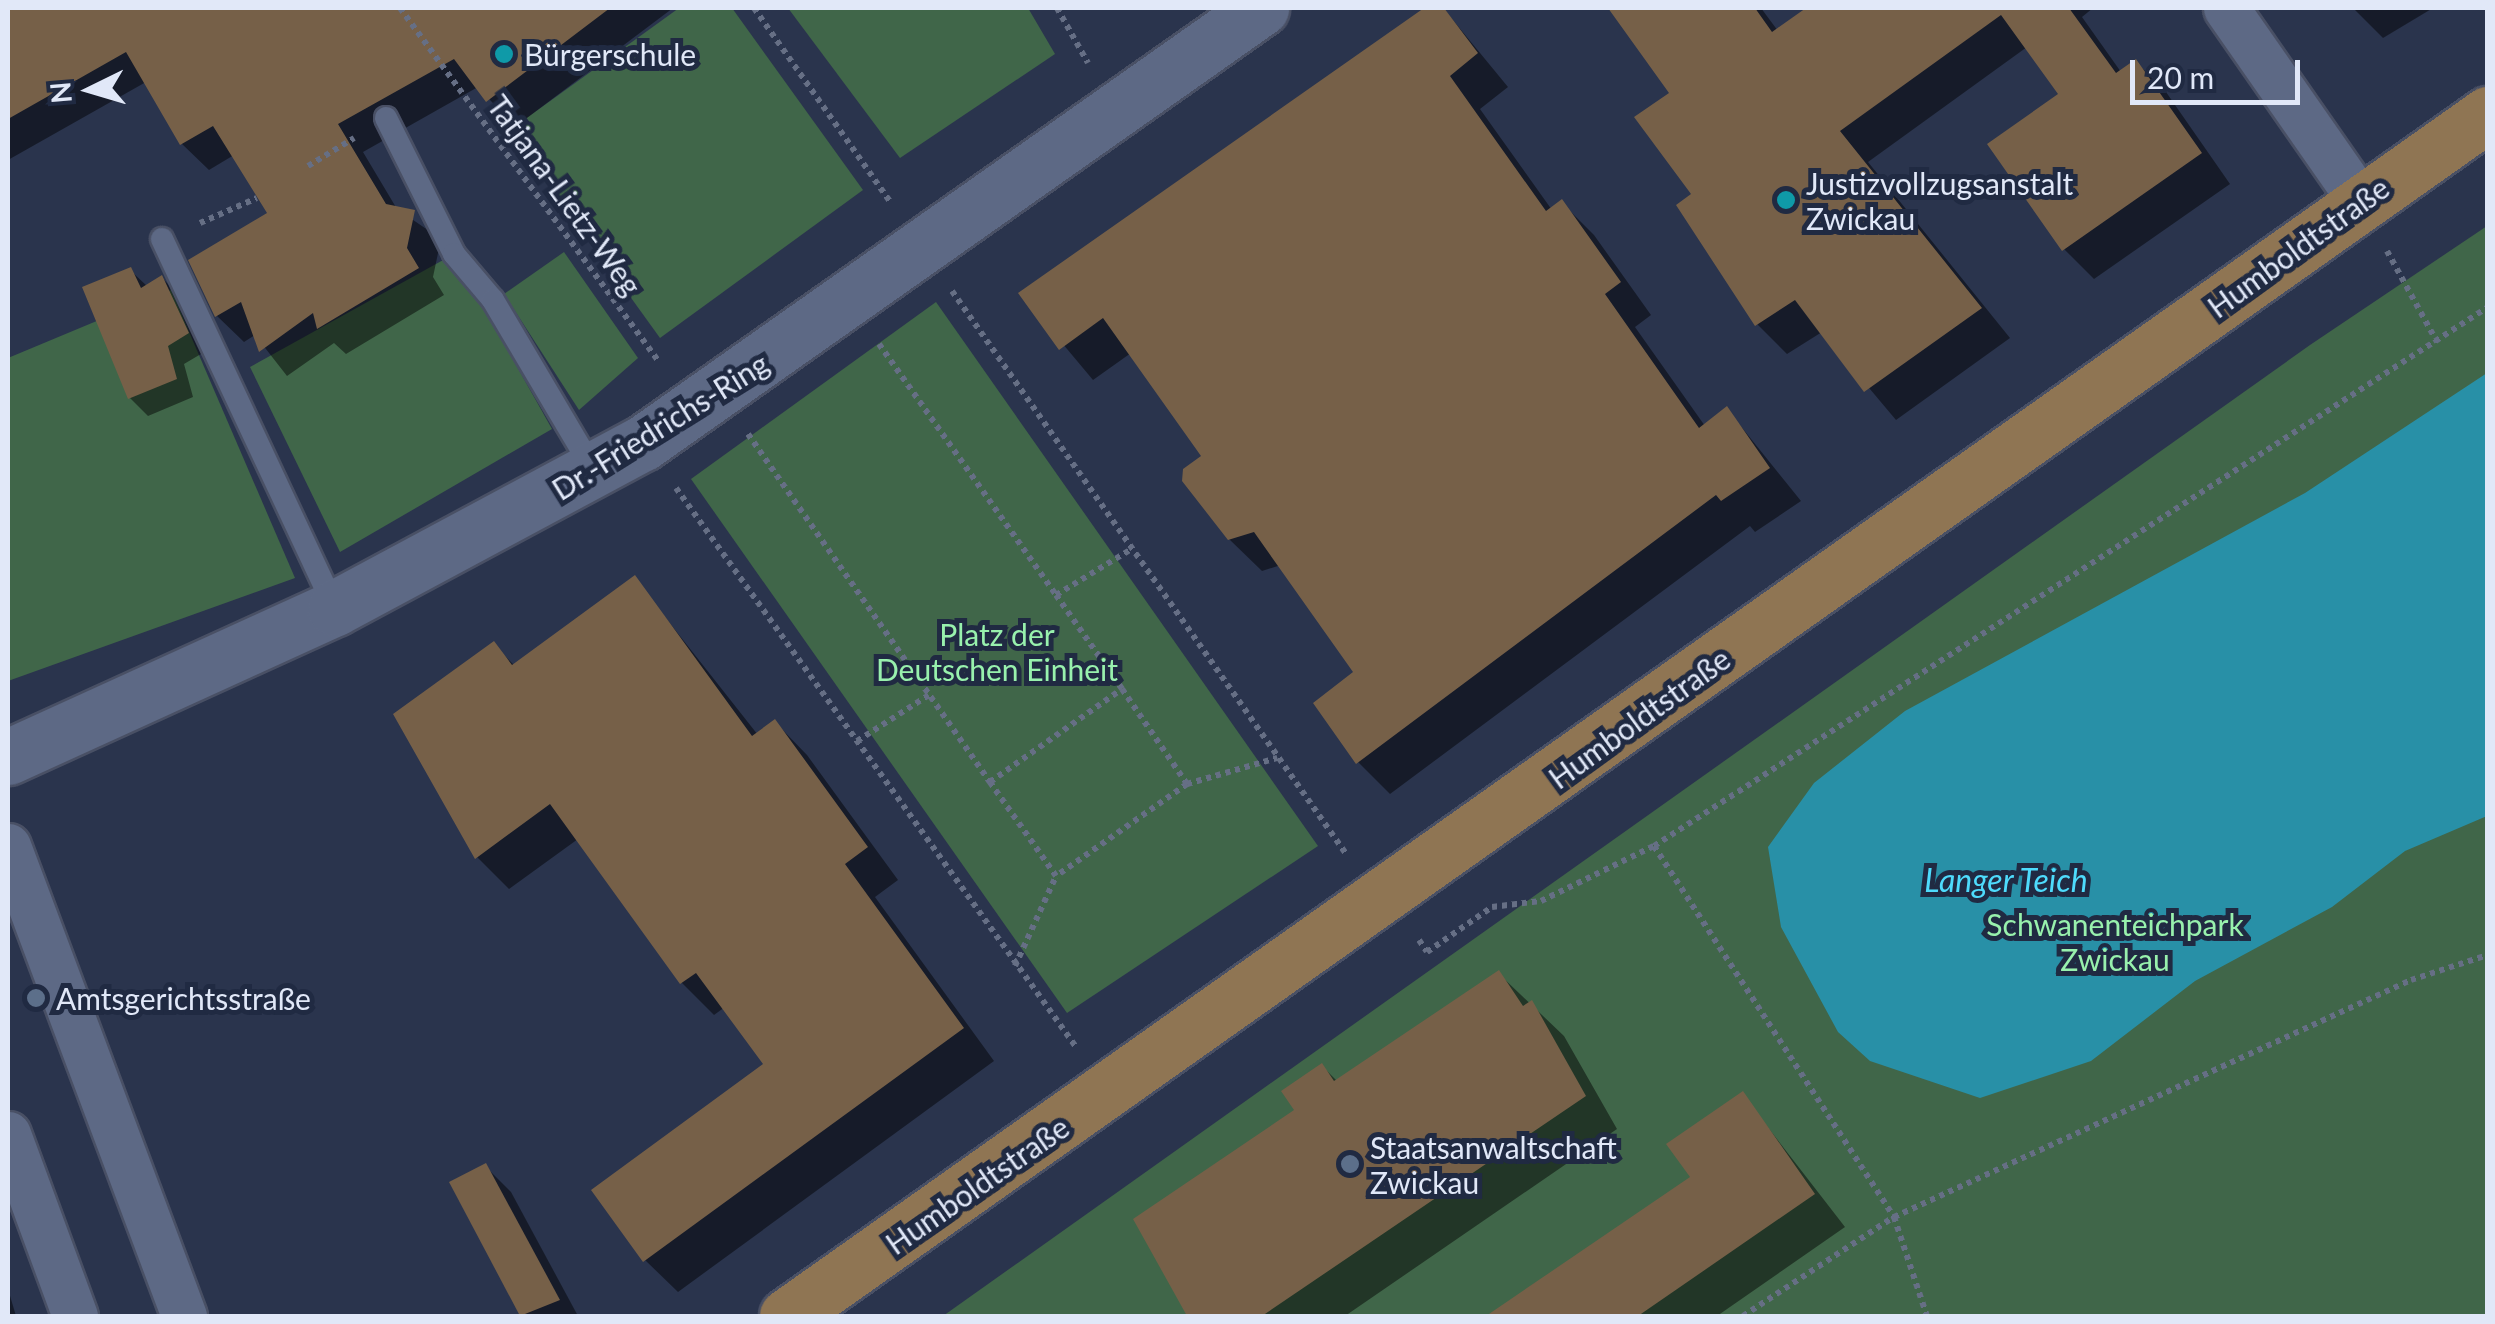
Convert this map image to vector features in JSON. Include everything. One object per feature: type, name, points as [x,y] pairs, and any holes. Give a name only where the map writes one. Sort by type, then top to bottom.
[{"type":"main road","name":"Dr.-Friedrichs-Ring","points":[[8,757],[335,608],[642,443],[924,250],[1261,8]]},
{"type":"main road","name":"Humboldtstraße","points":[[787,1316],[1390,898],[2359,199],[2488,114]]},
{"type":"street","points":[[2226,8],[2359,199]]},
{"type":"street","points":[[8,846],[184,1316]]},
{"type":"street","points":[[8,1134],[75,1316]]},
{"type":"lane","points":[[386,118],[454,254],[493,300],[594,471]]},
{"type":"lane","points":[[162,240],[335,608]]},
{"type":"path","name":"Tatjana-Lietz-Weg","points":[[400,8],[706,401],[929,696],[1056,876]]},
{"type":"path","points":[[754,8],[1277,758],[1343,850],[1390,898],[1427,952],[1492,907],[1541,901],[1654,846],[2488,308]]},
{"type":"path","points":[[308,166],[386,118]]},
{"type":"path","points":[[162,240],[257,198]]},
{"type":"path","points":[[2359,199],[2437,342]]},
{"type":"path","points":[[850,302],[1188,784]]},
{"type":"path","points":[[642,443],[1066,1032]]},
{"type":"path","points":[[1056,595],[1130,550]]},
{"type":"path","points":[[990,782],[1122,689]]},
{"type":"path","points":[[857,741],[929,696]]},
{"type":"path","points":[[1015,966],[1056,876],[1188,784],[1277,758]]},
{"type":"path","points":[[1654,846],[1894,1217],[1927,1316]]},
{"type":"path","points":[[1743,1316],[1894,1217],[2410,980],[2488,955]]},
{"type":"green space","points":[[679,8],[732,8],[863,190],[660,338],[510,130]]},
{"type":"green space","points":[[788,8],[1028,8],[1055,54],[900,158]]},
{"type":"green space","name":"Schwanenteichpark Zwickau","points":[[2487,226],[2487,1316],[943,1316],[2310,345]]},
{"type":"green space","points":[[564,252],[638,358],[579,410],[504,294]]},
{"type":"green space","points":[[454,254],[552,429],[340,552],[250,367]]},
{"type":"green space","points":[[171,290],[295,578],[8,681],[8,358]]},
{"type":"green space","name":"Platz der Deutschen Einheit","points":[[936,302],[1318,846],[1067,1013],[691,479]]},
{"type":"water","name":"Langer Teich","points":[[2487,373],[2487,816],[2405,851],[2332,907],[2195,981],[2091,1061],[1980,1098],[1870,1061],[1838,1032],[1781,927],[1768,847],[1814,783],[1905,711],[2305,493]]},
{"type":"building","points":[[8,8],[610,8],[486,102],[454,59],[338,124],[386,204],[415,210],[407,248],[419,268],[317,329],[313,313],[259,352],[241,302],[215,317],[188,260],[267,213],[213,126],[180,145],[126,52],[8,119]]},
{"type":"building","points":[[1424,8],[1444,8],[1478,53],[1450,76],[1546,211],[1562,199],[1621,282],[1605,294],[1699,428],[1727,406],[1770,468],[1721,501],[1716,495],[1356,764],[1313,703],[1353,672],[1254,532],[1228,540],[1182,481],[1183,469],[1201,456],[1103,318],[1059,350],[1018,293]]},
{"type":"building","name":"Justizvollzugsanstalt Zwickau","points":[[1608,8],[1755,8],[1772,32],[1806,8],[2069,8],[2116,73],[2136,59],[2202,153],[2062,251],[1987,144],[2058,94],[2001,15],[1840,131],[1982,308],[1864,392],[1795,300],[1755,326],[1676,205],[1691,194],[1634,117],[1669,93]]},
{"type":"building","points":[[131,267],[141,288],[162,275],[189,333],[168,346],[177,379],[128,399],[82,287]]},
{"type":"building","points":[[635,575],[752,736],[775,719],[868,847],[845,864],[964,1028],[643,1262],[591,1190],[763,1064],[696,973],[680,984],[550,804],[475,859],[393,714],[494,641],[512,665]]},
{"type":"building","name":"Staatsanwaltschaft Zwickau","points":[[1499,970],[1523,1006],[1532,1000],[1586,1096],[1262,1316],[1187,1316],[1133,1219],[1294,1110],[1281,1091],[1322,1063],[1334,1081]]},
{"type":"building","points":[[1743,1091],[1815,1194],[1638,1316],[1486,1316],[1690,1177],[1666,1144]]},
{"type":"building","points":[[486,1163],[560,1300],[520,1316],[449,1182]]},
{"type":"place","name":"Bürgerschule","points":[[504,54]]},
{"type":"place","name":"Justizvollzugsanstalt Zwickau","points":[[1786,200]]},
{"type":"place","name":"Amtsgerichtsstraße","points":[[36,998]]},
{"type":"place","name":"Staatsanwaltschaft Zwickau","points":[[1350,1164]]}]
